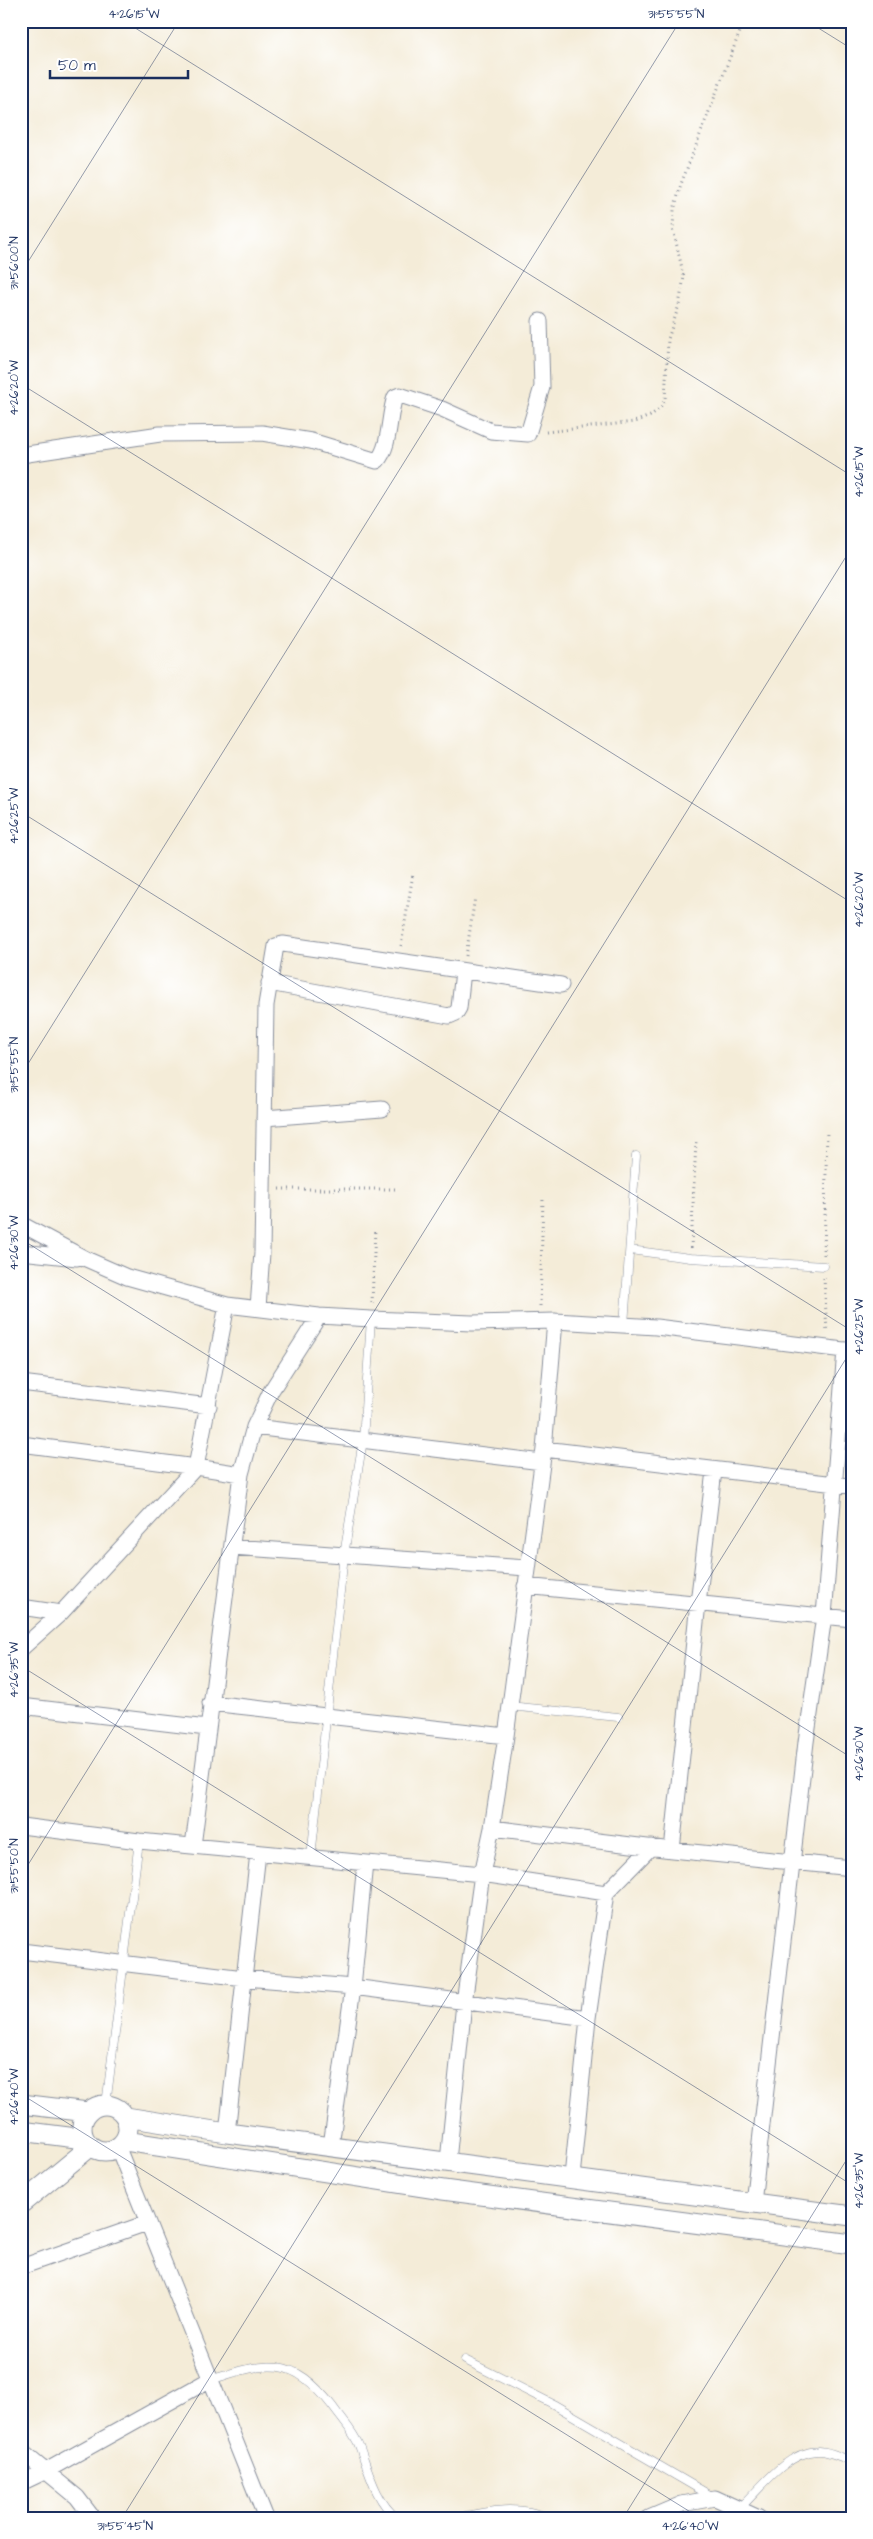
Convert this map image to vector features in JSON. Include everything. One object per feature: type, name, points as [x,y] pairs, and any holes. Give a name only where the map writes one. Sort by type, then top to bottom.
[{"type":"street","points":[[21,455],[160,434],[262,433],[311,441],[377,461],[381,457],[387,438],[395,397],[400,395],[442,409],[491,430],[528,434],[542,387],[540,321]]},
{"type":"street","points":[[258,1308],[262,1253],[266,1005],[273,953],[276,946],[283,944],[561,985]]},
{"type":"street","points":[[269,984],[449,1016],[456,1013],[459,1008],[463,971]]},
{"type":"street","points":[[264,1118],[382,1109]]},
{"type":"street","points":[[21,1224],[86,1259],[127,1277],[227,1305],[319,1316],[371,1319],[472,1323],[555,1321],[624,1325],[849,1350],[833,1483],[824,1616],[806,1742],[753,2203]]},
{"type":"street","points":[[21,1252],[86,1259]]},
{"type":"street","points":[[21,1649],[61,1613],[196,1467],[227,1305]]},
{"type":"street","points":[[193,1846],[241,1474],[254,1427],[271,1391],[319,1316]]},
{"type":"street","points":[[448,2161],[464,2003],[482,1874],[492,1828],[506,1736],[543,1455],[555,1321]]},
{"type":"street","points":[[21,1383],[209,1406]]},
{"type":"street","points":[[254,1427],[363,1440],[714,1470],[852,1486]]},
{"type":"street","points":[[21,1444],[241,1474]]},
{"type":"street","points":[[672,1850],[714,1470]]},
{"type":"street","points":[[232,1547],[527,1568]]},
{"type":"street","points":[[525,1586],[852,1619]]},
{"type":"street","points":[[21,1607],[61,1613]]},
{"type":"street","points":[[210,1703],[506,1736]]},
{"type":"street","points":[[21,1706],[207,1728]]},
{"type":"street","points":[[21,1826],[139,1841],[482,1874],[606,1894]]},
{"type":"street","points":[[492,1828],[672,1850],[852,1868]]},
{"type":"street","points":[[572,2177],[588,2018],[606,1894],[651,1847]]},
{"type":"street","points":[[227,2133],[258,1853]]},
{"type":"street","points":[[331,2146],[353,1987],[366,1863]]},
{"type":"street","points":[[21,1951],[244,1978],[353,1987],[588,2018]]},
{"type":"street","points":[[21,2104],[88,2112]]},
{"type":"street","points":[[87,2143],[81,2129],[83,2120],[88,2112],[97,2106],[106,2105],[118,2108],[126,2117],[128,2129],[121,2144],[147,2223],[266,2518]]},
{"type":"street","points":[[126,2117],[227,2133],[572,2177],[852,2216]]},
{"type":"street","points":[[21,2131],[87,2143],[99,2151],[108,2151],[121,2144],[425,2188],[852,2244]]},
{"type":"street","points":[[21,2204],[87,2143]]},
{"type":"street","points":[[21,2267],[147,2223]]},
{"type":"street","points":[[21,2483],[209,2380]]},
{"type":"street","points":[[21,2451],[44,2472],[77,2497],[93,2518]]},
{"type":"street","points":[[650,2518],[682,2504],[715,2498],[759,2518]]},
{"type":"lane","points":[[624,1325],[636,1156]]},
{"type":"lane","points":[[630,1250],[690,1258],[824,1266]]},
{"type":"lane","points":[[311,1857],[344,1556],[363,1440],[371,1319]]},
{"type":"lane","points":[[510,1706],[618,1717]]},
{"type":"lane","points":[[106,2105],[122,1964],[139,1841]]},
{"type":"lane","points":[[465,2360],[553,2404],[715,2498]]},
{"type":"lane","points":[[209,2380],[252,2366],[275,2365],[296,2371],[320,2391],[357,2440],[378,2494],[389,2512],[397,2518]]},
{"type":"lane","points":[[740,2508],[774,2474],[799,2455],[819,2450],[852,2461]]},
{"type":"lane","points":[[457,2518],[504,2510],[525,2509],[550,2518]]},
{"type":"path","points":[[528,434],[634,422],[650,416],[659,409],[665,400],[668,339],[679,305],[684,277],[673,229],[674,210],[681,184],[744,21]]},
{"type":"path","points":[[399,962],[413,874]]},
{"type":"path","points":[[463,971],[475,897]]},
{"type":"path","points":[[827,1130],[824,1266],[828,1348]]},
{"type":"path","points":[[690,1258],[696,1141]]},
{"type":"path","points":[[263,1189],[394,1189]]},
{"type":"path","points":[[539,1321],[543,1199]]},
{"type":"path","points":[[371,1319],[375,1228]]}]
